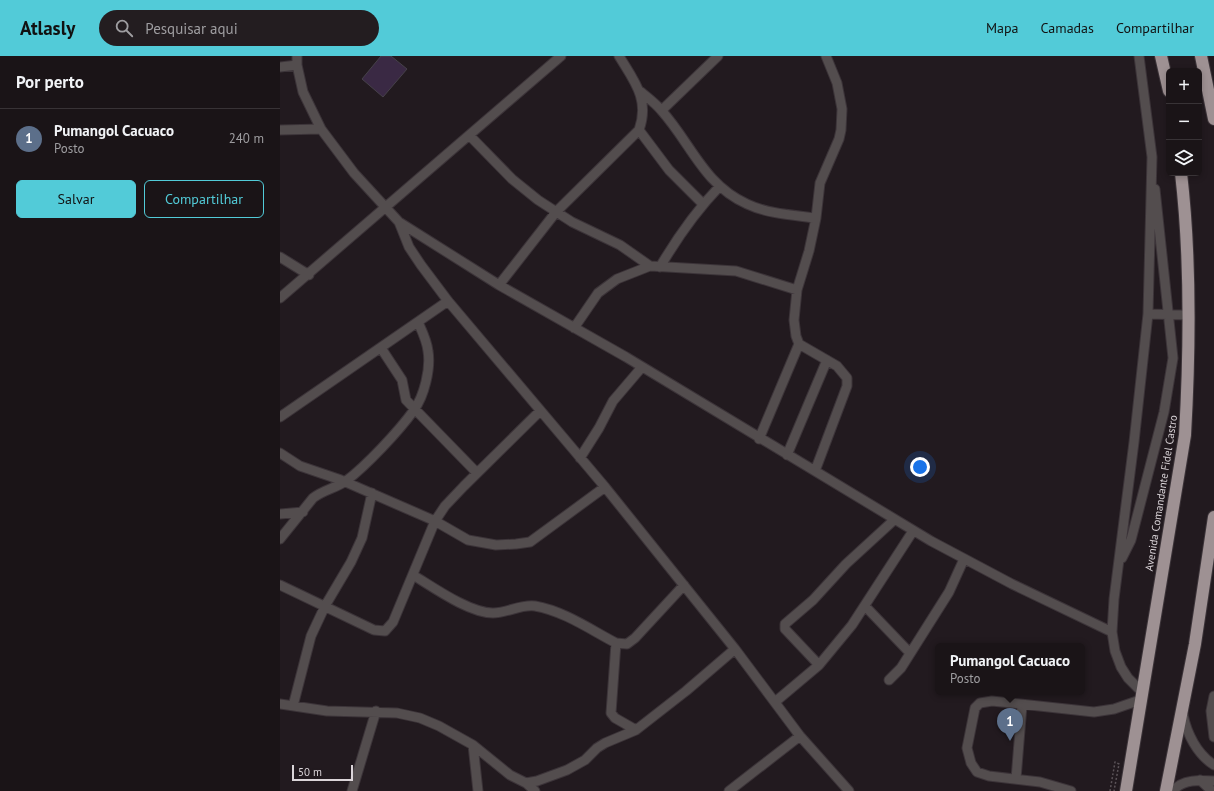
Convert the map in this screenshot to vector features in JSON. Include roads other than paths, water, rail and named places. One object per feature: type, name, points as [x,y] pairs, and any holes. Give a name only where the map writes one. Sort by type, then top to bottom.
[{"type":"highway","points":[[1161,56],[1166,78]]},
{"type":"highway","points":[[1201,56],[1214,119]]},
{"type":"highway","name":"Avenida Comandante Fidel Castro","points":[[1126,791],[1185,435],[1188,377],[1188,261],[1181,176]]},
{"type":"highway","points":[[1166,791],[1197,629],[1214,517]]},
{"type":"street","points":[[280,298],[309,275],[385,207],[470,136],[561,56]]},
{"type":"street","points":[[619,56],[641,92],[662,110],[688,148],[719,188],[738,200],[759,208],[816,218]]},
{"type":"street","points":[[662,110],[718,56]]},
{"type":"street","points":[[815,471],[847,386],[847,378],[843,373],[827,360],[799,344],[796,336],[794,320],[796,290],[809,251],[816,218],[820,183],[839,139],[842,122],[837,83],[826,56]]},
{"type":"street","points":[[1119,562],[1131,540],[1164,412],[1172,358],[1152,157],[1139,56]]},
{"type":"street","points":[[280,66],[297,60],[307,103],[321,129],[354,173],[399,222],[499,285],[642,367],[913,531],[964,559],[1112,632]]},
{"type":"street","points":[[499,285],[556,212],[639,130],[642,116],[641,92]]},
{"type":"street","points":[[280,130],[321,129]]},
{"type":"street","points":[[639,130],[669,170],[703,204]]},
{"type":"street","points":[[470,136],[512,179],[538,200],[556,212],[620,245],[655,266]]},
{"type":"street","points":[[1071,791],[1040,782],[989,776],[977,772],[971,763],[967,748],[976,708],[980,703],[992,701],[1094,712],[1114,709],[1141,696],[1121,666],[1115,651],[1112,632],[1148,314],[1152,157]]},
{"type":"street","points":[[655,266],[703,204],[719,188]]},
{"type":"street","points":[[399,222],[413,253],[448,301],[605,487],[735,649],[800,736],[846,790]]},
{"type":"street","points":[[280,257],[309,275]]},
{"type":"street","points":[[574,328],[598,293],[617,279],[655,266],[736,270],[796,290]]},
{"type":"street","points":[[280,417],[448,301]]},
{"type":"street","points":[[1148,314],[1188,315]]},
{"type":"street","points":[[280,539],[320,493],[345,482],[376,452],[414,410],[422,393],[428,360],[428,351],[418,322]]},
{"type":"street","points":[[759,439],[799,344]]},
{"type":"street","points":[[380,348],[402,380],[406,400],[414,410],[477,473]]},
{"type":"street","points":[[787,455],[827,360]]},
{"type":"street","points":[[580,458],[599,428],[613,401],[642,367]]},
{"type":"street","points":[[280,585],[374,630],[385,631],[393,622],[435,521],[446,506],[477,473],[540,411]]},
{"type":"street","points":[[280,453],[300,466],[372,493],[435,521],[468,540],[496,545],[524,544],[530,542],[605,487]]},
{"type":"street","points":[[293,706],[305,656],[318,618],[351,562],[362,538],[372,493]]},
{"type":"street","points":[[280,514],[303,512]]},
{"type":"street","points":[[819,665],[785,629],[785,624],[813,600],[846,564],[894,520]]},
{"type":"street","points":[[775,702],[819,665],[852,626],[913,531]]},
{"type":"street","points":[[889,680],[910,653],[949,592],[964,559]]},
{"type":"street","points":[[413,575],[466,605],[480,610],[491,613],[524,606],[535,606],[559,613],[616,643],[626,644],[635,638],[684,585]]},
{"type":"street","points":[[865,606],[910,653]]},
{"type":"street","points":[[616,643],[611,713],[615,718],[636,730]]},
{"type":"street","points":[[526,783],[537,781],[567,770],[585,760],[601,745],[636,730],[686,691],[735,649]]},
{"type":"street","points":[[1214,696],[1211,711],[1214,736]]},
{"type":"street","points":[[280,704],[327,711],[376,711],[397,713],[420,718],[439,726],[473,745],[510,775],[526,783],[535,791]]},
{"type":"street","points":[[1016,779],[1022,705]]},
{"type":"street","points":[[352,791],[376,711]]},
{"type":"street","points":[[1182,713],[1186,729],[1192,741],[1214,765]]},
{"type":"street","points":[[729,791],[800,736]]},
{"type":"street","points":[[473,745],[478,791]]},
{"type":"street","points":[[1200,780],[1212,791]]},
{"type":"street","points":[[1173,791],[1186,782],[1191,786],[1200,780],[1214,781]]},
{"type":"place","name":"Pumangol Cacuaco","points":[[1010,741]]}]
